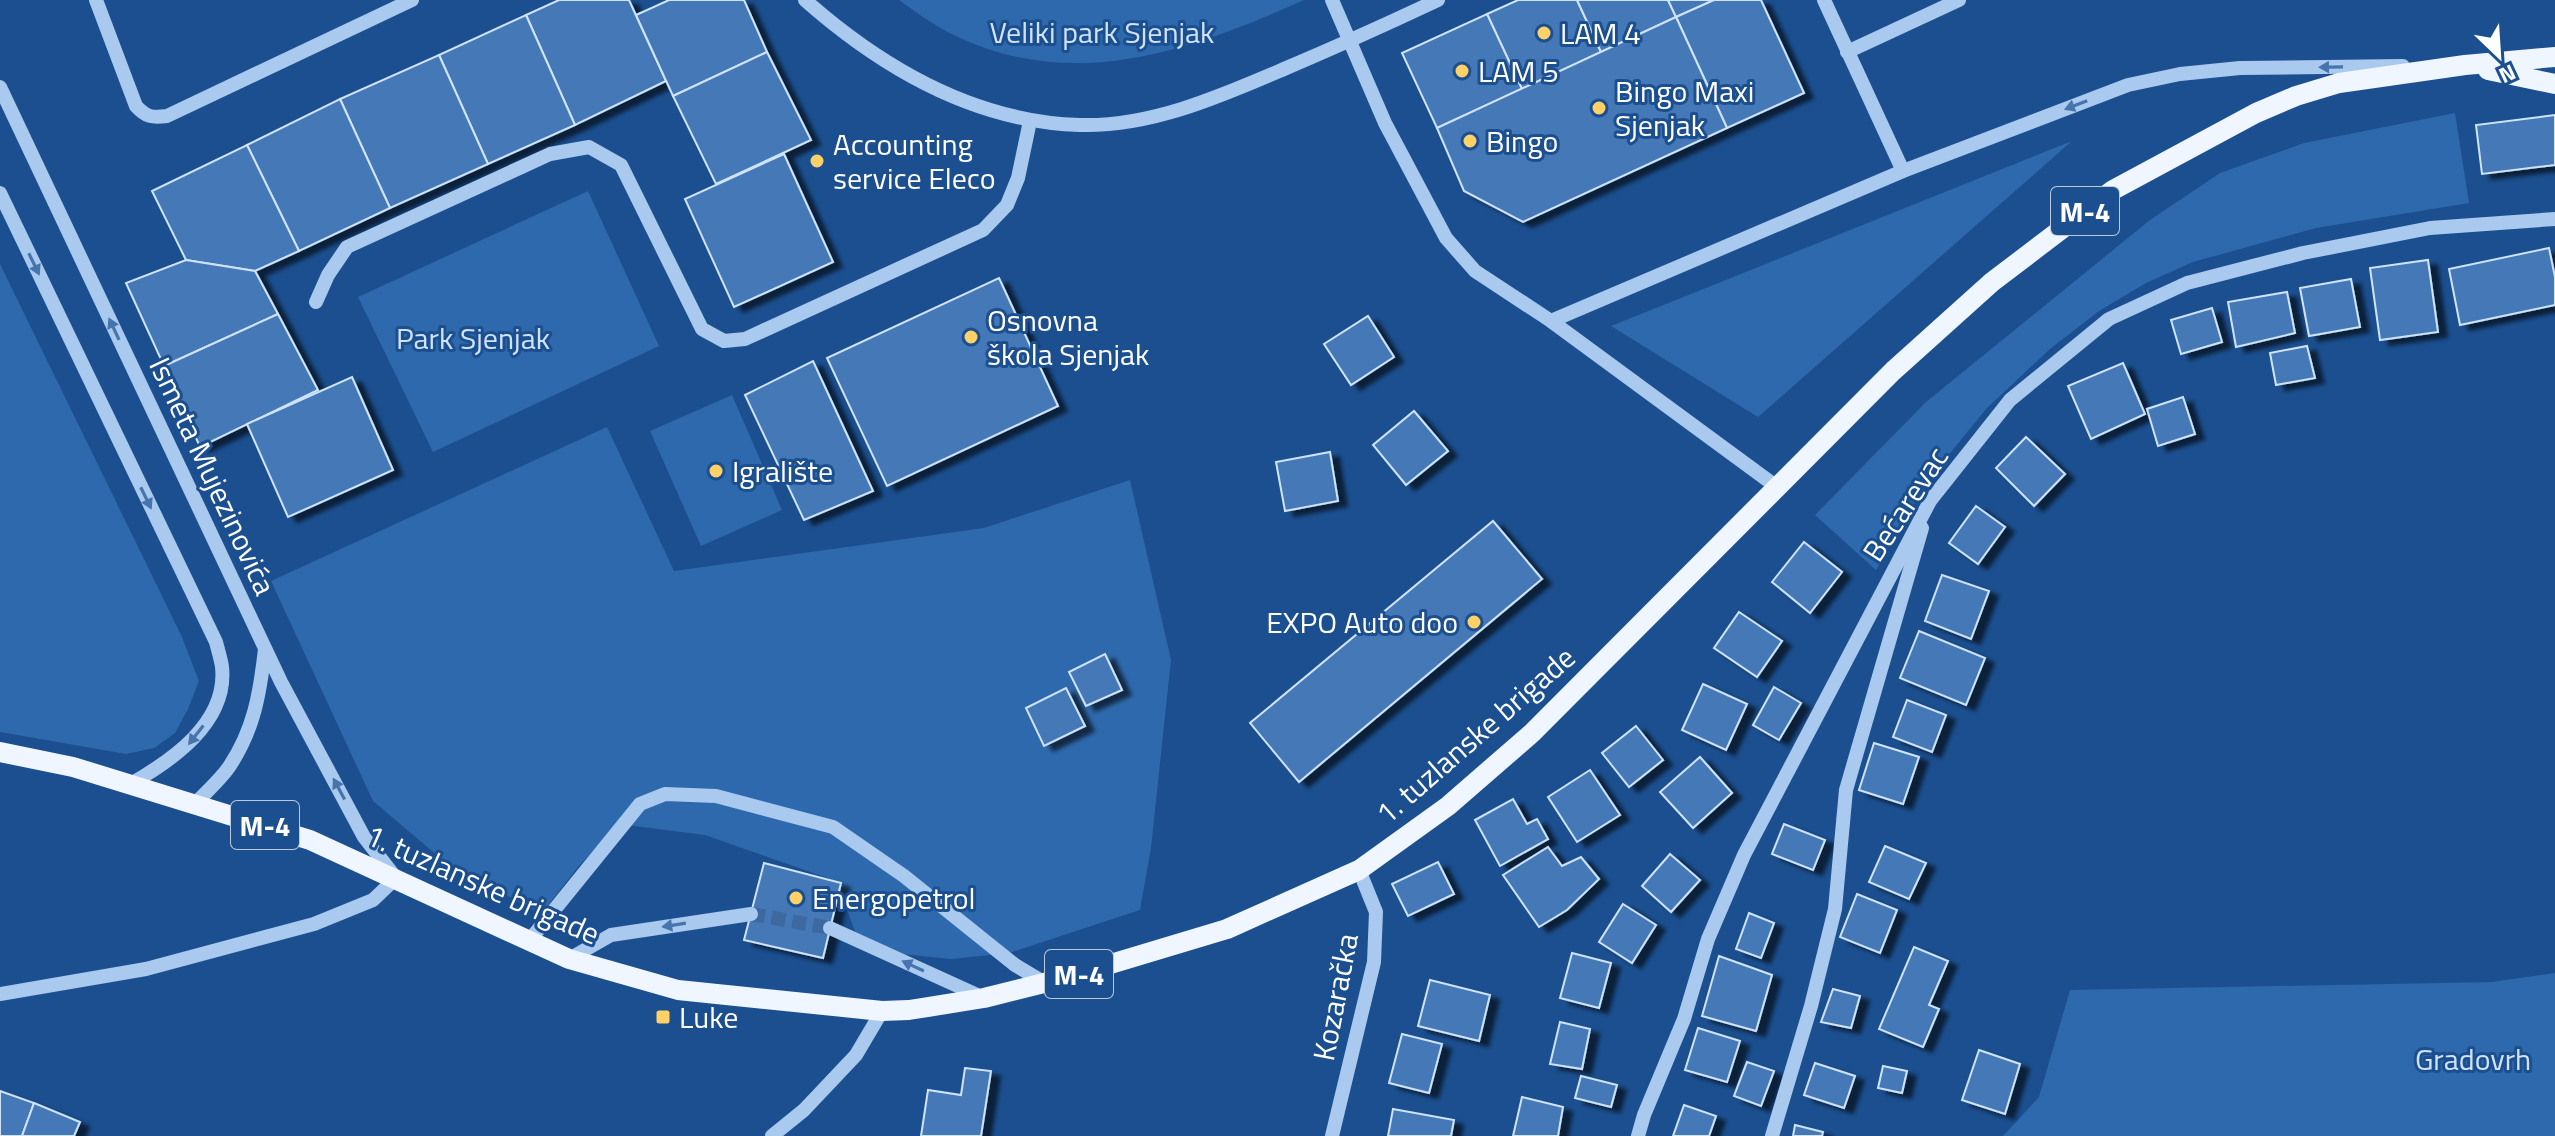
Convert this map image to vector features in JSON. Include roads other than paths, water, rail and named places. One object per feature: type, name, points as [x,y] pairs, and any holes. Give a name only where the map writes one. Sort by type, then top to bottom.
[{"type":"main road","name":"1. tuzlanske brigade","points":[[0,752],[73,767],[310,840],[569,959],[678,990],[882,1011],[909,1010],[984,998],[1045,983],[1227,929],[1359,870],[1448,806],[1532,733],[1893,371],[1992,282],[2113,190],[2256,113],[2339,83],[2465,65],[2555,57]]},
{"type":"main road","name":"1. tuzlanske brigade","points":[[2465,65],[2555,84]]},
{"type":"street","points":[[96,0],[136,106],[144,115],[154,118],[167,116],[412,0]]},
{"type":"street","points":[[805,0],[884,61],[946,93],[999,114],[1030,121],[1083,125],[1179,110],[1349,42],[1438,0]]},
{"type":"street","points":[[1332,0],[1385,123],[1446,238],[1475,271],[1551,321],[1777,487]]},
{"type":"street","points":[[1824,0],[1903,171]]},
{"type":"street","points":[[1847,52],[1959,0]]},
{"type":"street","points":[[1551,321],[1903,171],[2128,85],[2180,74],[2240,68],[2465,65]]},
{"type":"street","name":"Ismeta Mujezinovića","points":[[0,87],[265,649],[364,837],[396,878]]},
{"type":"street","points":[[316,302],[328,275],[347,247],[550,154],[589,147],[621,165],[702,329],[724,341],[745,339],[983,230],[1007,205],[1018,178],[1030,121]]},
{"type":"street","points":[[0,193],[216,642],[222,668],[215,706],[201,729],[185,748],[160,768],[129,785]]},
{"type":"street","name":"Bećarevac","points":[[1638,1136],[1684,1019],[1708,939],[1744,855],[1930,501],[2010,400],[2109,319],[2187,283],[2303,253],[2430,228],[2555,219]]},
{"type":"street","points":[[1772,1136],[1811,1006],[1835,909],[1846,790],[1930,501]]},
{"type":"street","points":[[195,804],[229,768],[248,731],[259,702],[265,649]]},
{"type":"street","points":[[529,941],[640,804],[665,794],[716,796],[833,827],[904,876],[1015,965],[1045,983]]},
{"type":"street","name":"Kozaračka","points":[[1332,1136],[1374,962],[1376,912],[1359,870]]},
{"type":"street","points":[[0,994],[146,969],[314,924],[373,900],[396,878]]},
{"type":"street","points":[[569,959],[611,935],[751,914]]},
{"type":"street","points":[[830,928],[984,998]]},
{"type":"street","points":[[772,1136],[804,1110],[856,1055],[882,1011]]},
{"type":"tunnel","points":[[751,914],[830,928]]},
{"type":"place","name":"LAM 4","points":[[1544,33]]},
{"type":"place","name":"LAM 5","points":[[1462,71]]},
{"type":"place","name":"Bingo Maxi Sjenjak","points":[[1599,108]]},
{"type":"place","name":"Bingo","points":[[1470,141]]},
{"type":"place","name":"Accounting service Eleco","points":[[817,161]]},
{"type":"place","name":"Osnovna škola Sjenjak","points":[[971,337]]},
{"type":"place","name":"Igralište","points":[[716,471]]},
{"type":"place","name":"EXPO Auto doo","points":[[1474,622]]},
{"type":"place","name":"Energopetrol","points":[[796,898]]},
{"type":"place","name":"Luke","points":[[663,1017]]},
{"type":"park label","name":"Veliki park Sjenjak","points":[[1102,32]]},
{"type":"park label","name":"Park Sjenjak","points":[[473,338]]},
{"type":"park label","name":"Gradovrh","points":[[2473,1059]]}]
